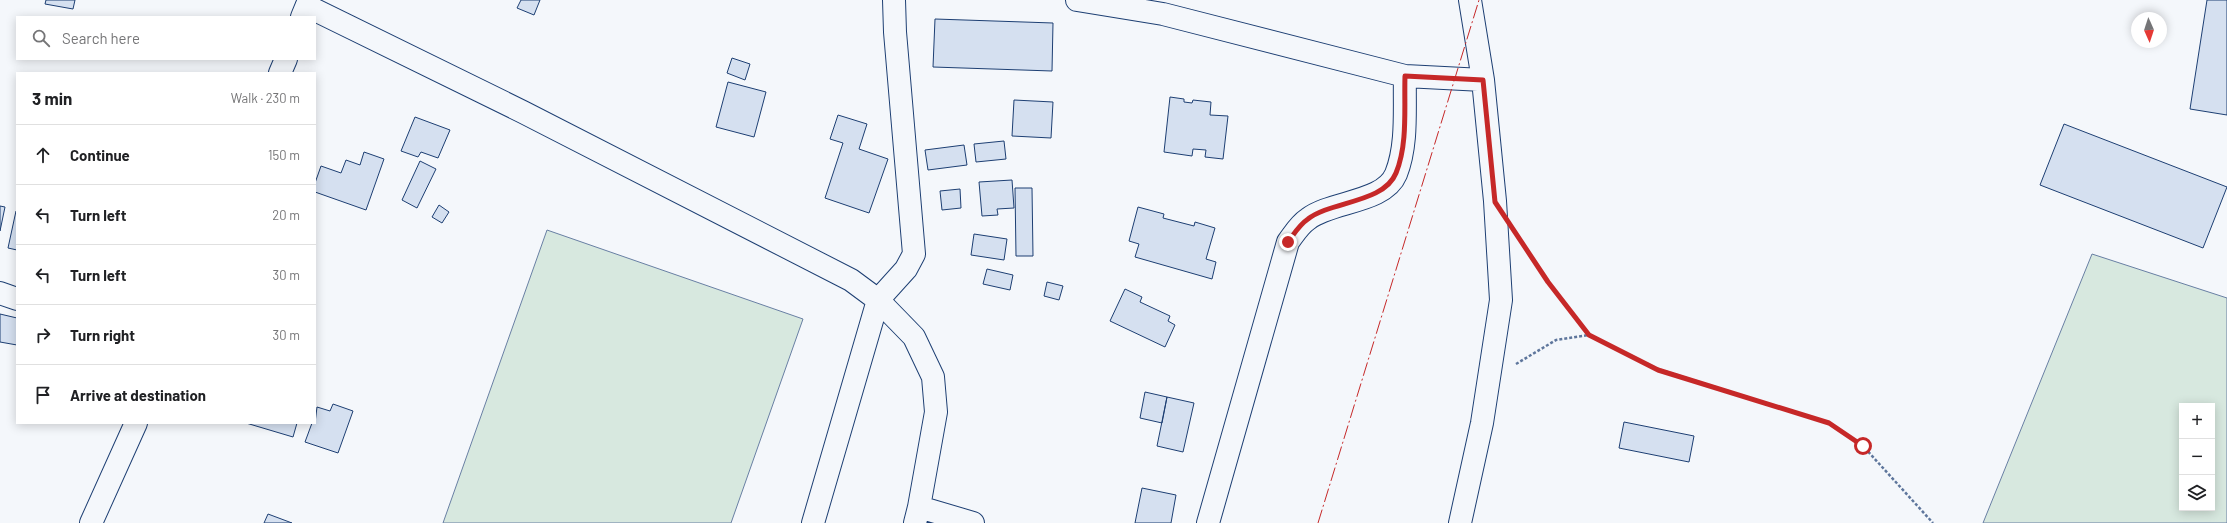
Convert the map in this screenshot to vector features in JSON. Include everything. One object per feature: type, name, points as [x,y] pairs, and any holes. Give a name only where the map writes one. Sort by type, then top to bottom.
[{"type":"street","points":[[813,523],[878,300],[906,269],[914,254],[895,32],[894,0]]},
{"type":"street","points":[[1077,0],[1164,14],[1405,76],[1483,80]]},
{"type":"street","points":[[1460,523],[1482,423],[1501,300],[1495,202],[1483,80],[1470,0]]},
{"type":"street","points":[[306,8],[523,112],[851,280],[878,300],[914,337],[933,377],[936,412],[917,515],[972,523]]},
{"type":"street","points":[[280,72],[286,60]]},
{"type":"street","points":[[1208,523],[1288,242],[1308,218],[1374,194],[1386,187],[1395,175],[1402,151],[1405,76]]},
{"type":"street","points":[[0,293],[16,299]]},
{"type":"street","points":[[91,523],[136,424]]},
{"type":"path","points":[[1520,239],[1548,282],[1589,335],[1658,370],[1829,423],[1863,446],[1933,523]]},
{"type":"path","points":[[1487,392],[1516,364],[1556,340],[1589,335]]},
{"type":"shaded area","points":[[547,230],[803,319],[731,523],[443,523]]},
{"type":"shaded area","points":[[2092,254],[2227,298],[2227,523],[1983,523]]},
{"type":"building","points":[[46,0],[75,0],[73,9],[45,4]]},
{"type":"building","points":[[521,0],[540,0],[534,15],[517,8]]},
{"type":"building","points":[[2207,0],[2227,0],[2227,115],[2190,109]]},
{"type":"building","points":[[935,19],[1053,23],[1052,71],[933,67]]},
{"type":"building","points":[[732,58],[750,64],[745,80],[727,73]]},
{"type":"building","points":[[728,82],[766,92],[754,137],[716,127]]},
{"type":"building","points":[[1170,97],[1184,99],[1184,102],[1192,103],[1193,100],[1211,102],[1210,115],[1228,116],[1223,159],[1205,157],[1206,150],[1193,149],[1192,156],[1164,152]]},
{"type":"building","points":[[1014,100],[1053,102],[1051,138],[1012,136]]},
{"type":"building","points":[[838,115],[867,124],[859,149],[888,159],[869,213],[825,198],[843,143],[830,139]]},
{"type":"building","points":[[415,117],[450,130],[438,158],[421,152],[418,157],[401,151]]},
{"type":"building","points":[[2064,124],[2227,187],[2203,248],[2040,185]]},
{"type":"building","points":[[1004,141],[1006,159],[976,162],[974,144]]},
{"type":"building","points":[[964,145],[967,165],[928,170],[925,150]]},
{"type":"building","points":[[364,152],[384,159],[366,210],[316,192],[316,180],[321,166],[341,173],[346,160],[360,165]]},
{"type":"building","points":[[420,161],[436,169],[417,208],[402,200]]},
{"type":"building","points":[[1012,180],[1014,208],[997,209],[998,215],[982,216],[979,182]]},
{"type":"building","points":[[1015,188],[1032,188],[1033,256],[1016,256]]},
{"type":"building","points":[[960,189],[961,208],[942,210],[940,191]]},
{"type":"building","points":[[439,205],[449,212],[442,223],[432,217]]},
{"type":"building","points":[[0,206],[5,207],[0,231]]},
{"type":"building","points":[[1138,207],[1164,214],[1163,218],[1194,226],[1195,222],[1215,228],[1206,259],[1216,262],[1212,279],[1135,257],[1139,244],[1129,241]]},
{"type":"building","points":[[16,211],[16,250],[8,248]]},
{"type":"building","points":[[974,234],[1007,239],[1004,260],[971,255]]},
{"type":"building","points":[[987,269],[1013,275],[1010,290],[983,284]]},
{"type":"building","points":[[1047,282],[1063,286],[1059,300],[1044,296]]},
{"type":"building","points":[[1125,289],[1142,297],[1140,302],[1170,316],[1168,321],[1175,325],[1165,347],[1110,321]]},
{"type":"building","points":[[0,314],[16,318],[16,345],[0,342]]},
{"type":"building","points":[[1145,392],[1167,397],[1162,423],[1140,418]]},
{"type":"building","points":[[1167,397],[1194,403],[1183,452],[1157,446]]},
{"type":"building","points":[[333,404],[353,411],[338,453],[305,442],[312,424],[316,424],[317,407],[330,411]]},
{"type":"building","points":[[1624,422],[1694,436],[1689,462],[1619,448]]},
{"type":"building","points":[[249,424],[297,424],[293,437]]},
{"type":"building","points":[[1142,488],[1176,495],[1171,523],[1135,523]]},
{"type":"building","points":[[268,514],[292,523],[264,523]]},
{"type":"power","points":[[1318,523],[1479,0]]},
{"type":"route","points":[[1288,242],[1308,218],[1374,194],[1386,187],[1395,175],[1402,151],[1405,76],[1483,80],[1495,202],[1548,282],[1589,335],[1658,370],[1829,423],[1863,446]]}]
